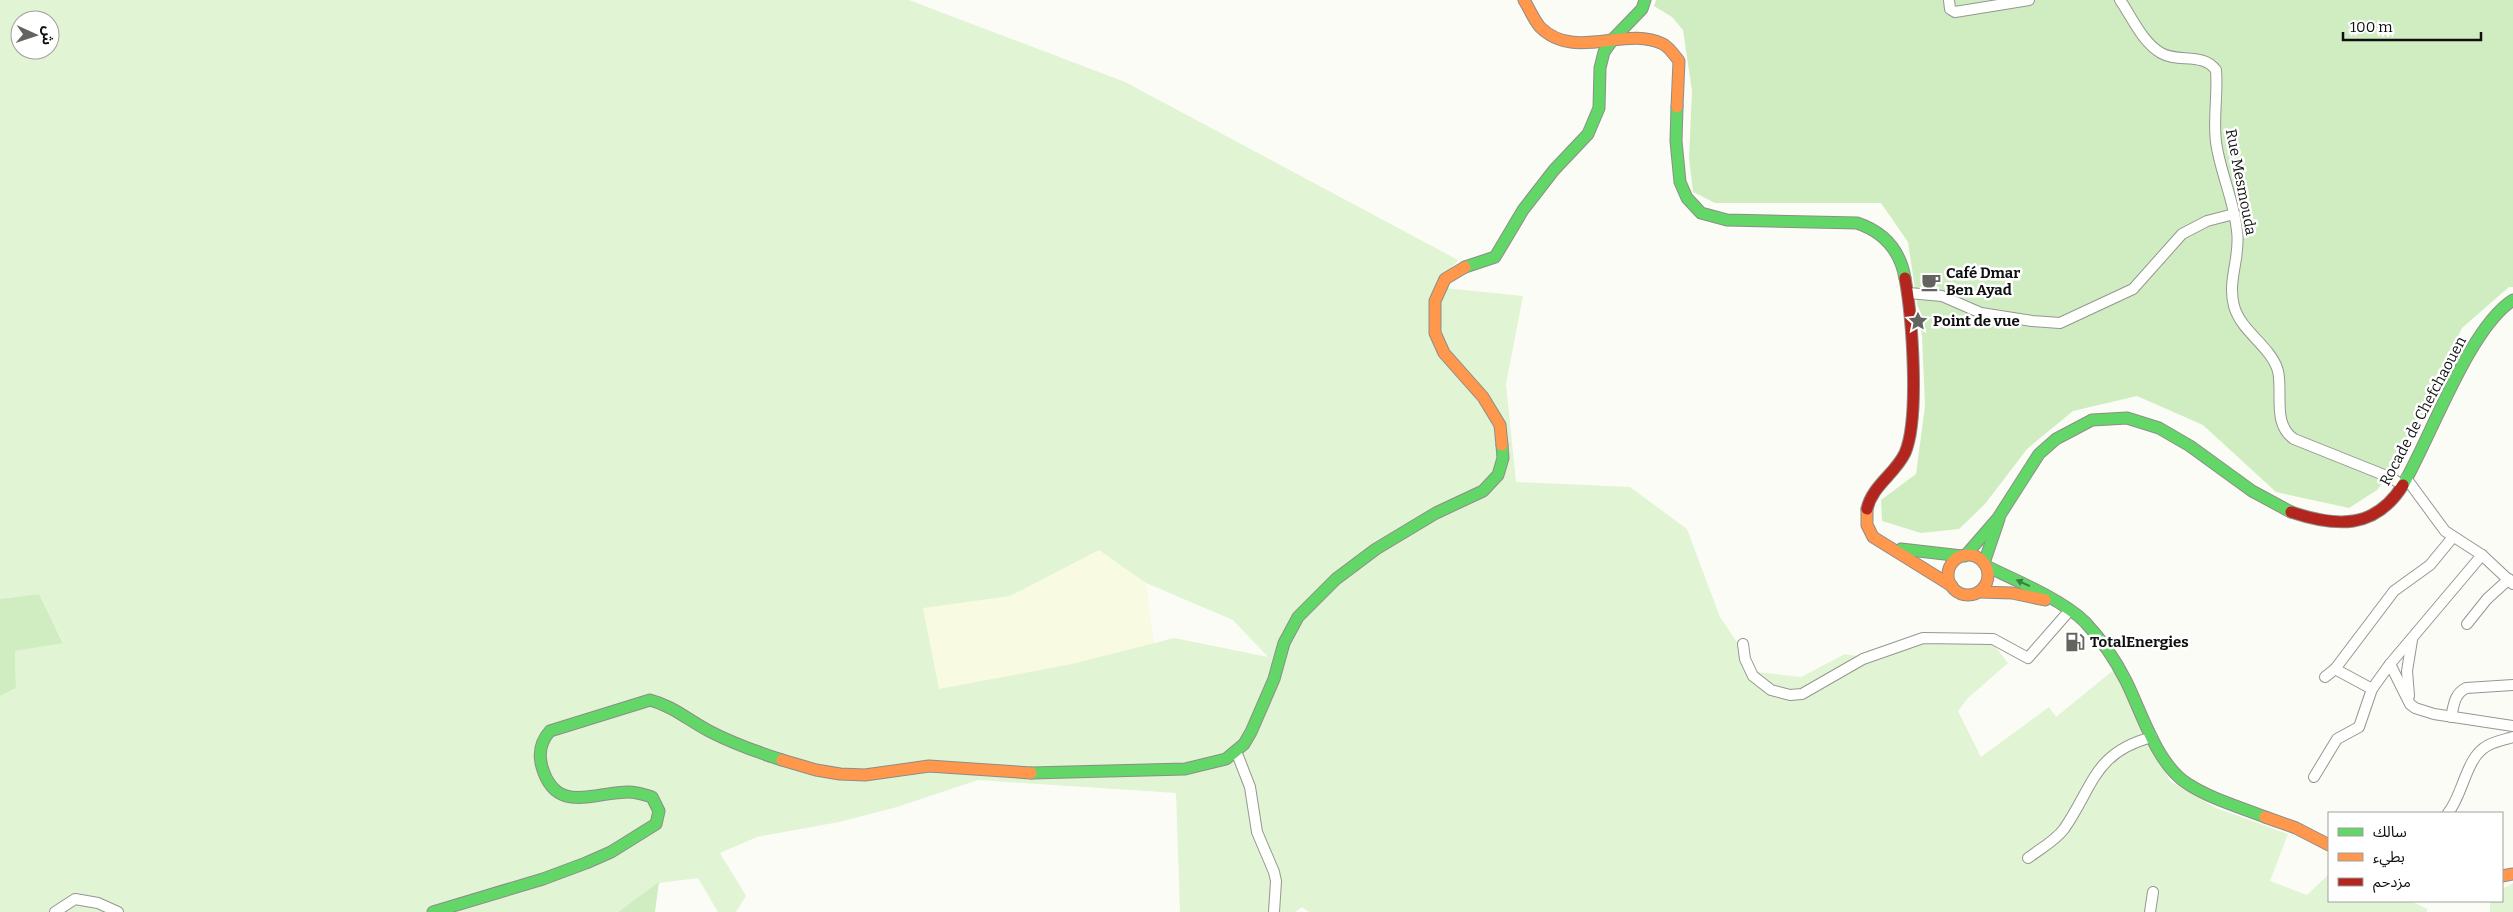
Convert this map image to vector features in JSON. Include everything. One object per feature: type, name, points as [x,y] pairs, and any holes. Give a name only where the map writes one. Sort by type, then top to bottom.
[{"type":"street","points":[[1524,0],[1527,9],[1542,24],[1553,30],[1571,30]]},
{"type":"street","points":[[1949,0],[1950,9],[1955,12],[2029,0]]},
{"type":"street","name":"Rue Mesmouda","points":[[2120,0],[2138,30],[2161,53],[2170,57],[2204,60],[2211,63],[2216,70],[2216,143],[2234,214],[2238,249],[2231,286],[2235,308],[2248,331],[2275,364],[2278,373],[2280,411],[2285,430],[2294,439],[2404,482]]},
{"type":"street","points":[[1624,10],[1643,4]]},
{"type":"street","points":[[1643,4],[1653,14]]},
{"type":"street","points":[[433,912],[576,867],[610,853],[636,835],[652,829],[658,821],[660,811],[652,797],[628,792],[571,799],[552,789],[542,767],[539,750],[544,737],[550,731],[650,700],[666,704],[709,731],[757,752],[816,770],[840,774],[865,775],[929,766],[1024,773],[1185,769],[1216,763],[1236,751],[1251,732],[1270,692],[1284,643],[1298,617],[1336,579],[1376,549],[1436,513],[1483,491],[1498,475],[1503,458],[1500,425],[1487,402],[1441,347],[1434,322],[1435,301],[1439,288],[1460,268],[1495,257],[1523,210],[1554,170],[1588,134],[1599,108],[1601,89],[1600,68],[1604,52],[1643,4]]},
{"type":"street","points":[[1667,31],[1676,46],[1679,60],[1676,167],[1680,188],[1698,211],[1709,217],[1726,220],[1844,221],[1870,227],[1881,234],[1899,254],[1909,294],[1913,425],[1908,447],[1894,471],[1867,502],[1865,512],[1869,532],[1875,539],[1933,571],[1960,594],[1966,595],[1979,592],[2012,593],[2058,603]]},
{"type":"street","points":[[1909,294],[1942,296],[1981,313],[2032,321],[2060,322],[2133,289],[2182,234],[2207,221],[2234,214]]},
{"type":"street","name":"Rocade de Chefchaouen","points":[[1964,556],[2001,513],[2031,465],[2054,440],[2078,425],[2112,417],[2147,422],[2173,434],[2257,495],[2279,509],[2304,519],[2332,524],[2352,522],[2366,518],[2381,510],[2404,482],[2468,357],[2493,316],[2513,300]]},
{"type":"street","points":[[2404,482],[2437,522],[2453,537],[2482,555],[2511,582],[2486,599],[2467,624]]},
{"type":"street","name":"Rocade de Chefchaouen","points":[[1985,565],[2001,513]]},
{"type":"street","points":[[2324,677],[2336,668],[2394,591],[2430,565],[2453,537]]},
{"type":"street","points":[[1891,547],[1972,556],[1985,565],[2033,588],[2070,610],[2084,621],[2108,652],[2125,679],[2165,762],[2187,784],[2218,799],[2296,828],[2328,844]]},
{"type":"street","points":[[2314,777],[2338,739],[2359,726],[2372,689],[2390,664],[2412,640],[2441,600],[2482,555]]},
{"type":"street","points":[[1952,586],[1950,568],[1964,556]]},
{"type":"street","points":[[1979,592],[1988,581],[1985,565]]},
{"type":"street","points":[[1743,644],[1745,659],[1753,676],[1771,690],[1790,695],[1802,694],[1863,659],[1923,638],[1993,639],[2028,658],[2070,610]]},
{"type":"street","points":[[2410,704],[2407,671],[2412,640]]},
{"type":"street","points":[[2390,664],[2410,704],[2423,712],[2513,726]]},
{"type":"street","points":[[2336,668],[2372,689]]},
{"type":"street","points":[[2451,717],[2455,699],[2459,692],[2466,688],[2513,686]]},
{"type":"street","points":[[2028,858],[2063,829],[2092,779],[2113,754],[2134,742],[2152,737]]},
{"type":"street","points":[[2449,812],[2458,796],[2476,755],[2488,745],[2513,737]]},
{"type":"street","points":[[1236,751],[1250,787],[1257,832],[1274,872],[1276,881],[1274,912]]},
{"type":"street","points":[[2150,912],[2153,892]]},
{"type":"street","points":[[54,912],[76,899],[91,902],[118,912]]},
{"type":"green space","points":[[0,0],[909,0],[1125,82],[1458,260],[1435,287],[1523,296],[1506,384],[1516,482],[1630,487],[1687,529],[1720,617],[1757,672],[1801,677],[1845,654],[1879,660],[1925,640],[1993,644],[2008,663],[1968,698],[1958,711],[1981,757],[2049,707],[2056,717],[2116,668],[2142,729],[2170,781],[2216,808],[2288,834],[2270,881],[2307,895],[2328,875],[2328,902],[2413,902],[2427,909],[2427,912],[1309,912],[1302,907],[1295,912],[1180,912],[1176,793],[978,780],[897,807],[839,822],[757,837],[720,853],[746,896],[736,912],[718,912],[698,878],[659,883],[618,912],[0,912],[0,696],[16,688],[15,651],[63,642],[39,594],[0,599]],"holes":[[[1099,550],[1146,583],[1233,620],[1268,657],[1174,638],[1072,664],[939,689],[923,608],[1010,596]]]},
{"type":"green space","points":[[1656,0],[2513,0],[2513,287],[2509,287],[2462,328],[2409,447],[2377,490],[2349,508],[2276,492],[2203,425],[2137,396],[2073,411],[2027,449],[1985,504],[1959,529],[1921,533],[1882,521],[1881,500],[1916,474],[1925,406],[1922,336],[1908,242],[1881,203],[1715,203],[1693,192],[1689,158],[1692,91],[1683,30],[1672,17],[1654,6]]},
{"type":"green space","points":[[1099,550],[1146,583],[1154,643],[1072,664],[939,690],[923,607],[1012,595]]},
{"type":"green space","points":[[39,594],[63,643],[15,651],[16,688],[0,696],[0,599]]},
{"type":"green space","points":[[659,882],[655,912],[618,912]]},
{"type":"green space","points":[[2513,883],[2513,912],[2490,912],[2490,902],[2503,902],[2503,888]]},
{"type":"traffic: fast","points":[[1465,267],[1495,257],[1523,210],[1554,170],[1588,134],[1599,108],[1600,68],[1604,52],[1614,38],[1642,9],[1645,0]]},
{"type":"traffic: fast","points":[[1677,107],[1676,141],[1680,182],[1687,198],[1701,213],[1727,220],[1857,223],[1875,231],[1889,243],[1899,259],[1905,278]]},
{"type":"traffic: fast","points":[[2403,485],[2466,358],[2481,334],[2497,314],[2513,300]]},
{"type":"traffic: fast","points":[[1965,556],[1998,518],[2039,454],[2056,439],[2092,420],[2127,418],[2159,428],[2190,446],[2252,491],[2291,512]]},
{"type":"traffic: fast","points":[[1031,773],[1185,769],[1226,759],[1244,744],[1251,732],[1274,679],[1284,643],[1298,617],[1336,579],[1376,549],[1436,513],[1483,491],[1498,475],[1503,458],[1502,445]]},
{"type":"traffic: fast","points":[[1984,563],[1999,519]]},
{"type":"traffic: fast","points":[[1901,549],[1962,556]]},
{"type":"traffic: fast","points":[[1986,566],[2052,598],[2085,622],[2118,666],[2151,737],[2167,764],[2177,775],[2206,794],[2265,817]]},
{"type":"traffic: fast","points":[[433,912],[543,879],[586,863],[611,852],[656,824],[659,811],[652,797],[629,792],[577,798],[566,796],[556,791],[548,782],[540,757],[544,739],[550,731],[650,700],[727,739],[782,760]]},
{"type":"traffic: slow","points":[[1524,0],[1540,27],[1554,37],[1569,42],[1584,43],[1633,38],[1648,39],[1665,45],[1679,61],[1677,107]]},
{"type":"traffic: slow","points":[[1465,267],[1445,279],[1435,301],[1435,333],[1444,353],[1483,397],[1500,425],[1502,445]]},
{"type":"traffic: slow","points":[[1867,509],[1867,525],[1873,537],[1952,586]]},
{"type":"traffic: slow","points":[[1968,555],[1982,561],[1988,575],[1982,589],[1968,595],[1954,589],[1948,575],[1954,561],[1968,555]]},
{"type":"traffic: slow","points":[[1979,592],[2012,593],[2045,600]]},
{"type":"traffic: slow","points":[[782,760],[816,770],[840,774],[865,775],[929,766],[1031,773]]},
{"type":"traffic: slow","points":[[2265,817],[2296,828],[2328,844]]},
{"type":"traffic: slow","points":[[2503,876],[2513,874]]},
{"type":"traffic: jam","points":[[1867,509],[1874,494],[1901,460],[1910,437],[1913,367],[1905,278]]},
{"type":"traffic: jam","points":[[2291,512],[2324,520],[2353,521],[2367,517],[2380,510],[2392,500],[2403,485]]},
{"type":"place","name":"Café Dmar Ben Ayad","points":[[1931,282]]},
{"type":"place","name":"Point de vue","points":[[1918,321]]},
{"type":"place","name":"TotalEnergies","points":[[2075,642]]}]
